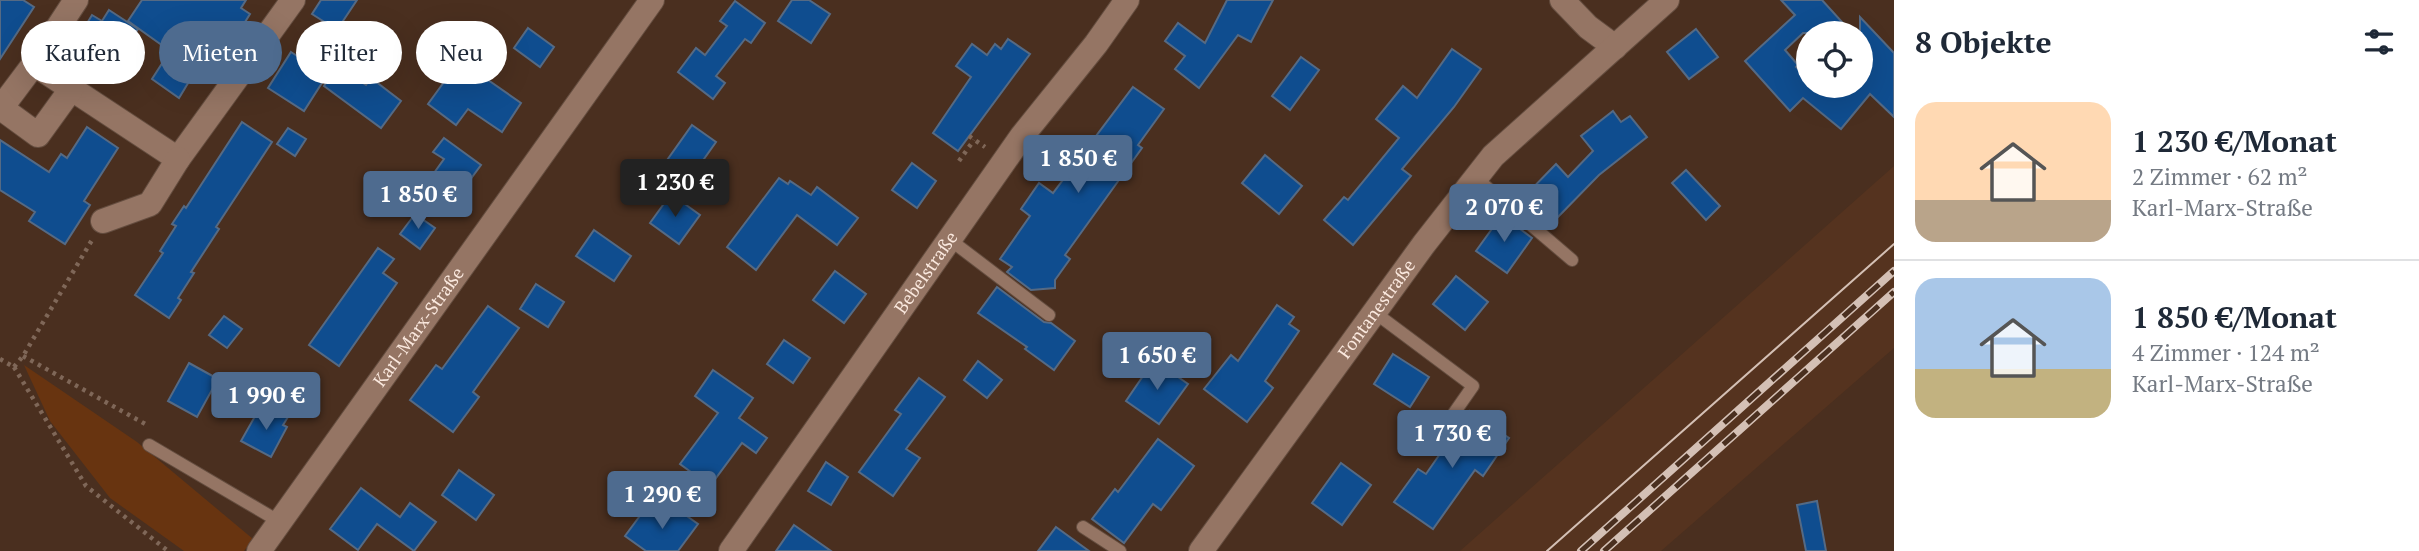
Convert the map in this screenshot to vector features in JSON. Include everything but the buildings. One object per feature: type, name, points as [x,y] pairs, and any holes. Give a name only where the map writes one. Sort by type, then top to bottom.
[{"type":"street","points":[[62,21],[76,0]]},
{"type":"street","points":[[103,222],[150,204],[178,159],[293,0]]},
{"type":"street","name":"Karl-Marx-Straße","points":[[259,551],[652,0]]},
{"type":"street","name":"Bebelstraße","points":[[730,551],[1022,136],[1128,0]]},
{"type":"street","points":[[1562,0],[1588,27],[1615,47]]},
{"type":"street","name":"Fontanestraße","points":[[1201,551],[1374,312],[1493,156],[1667,0]]},
{"type":"street","points":[[21,81],[1,108],[38,135],[72,89]]},
{"type":"street","points":[[64,84],[178,159]]},
{"type":"lane","points":[[1476,178],[1572,260]]},
{"type":"lane","points":[[948,239],[1049,314]]},
{"type":"lane","points":[[1374,312],[1473,386],[1430,446]]},
{"type":"lane","points":[[149,445],[281,522]]},
{"type":"lane","points":[[1083,527],[1120,551]]},
{"type":"path","points":[[959,161],[974,140]]},
{"type":"path","points":[[14,367],[103,222]]},
{"type":"path","points":[[23,356],[147,425]]},
{"type":"path","points":[[0,359],[14,367],[86,486],[168,551]]},
{"type":"shaded area","points":[[1894,166],[1894,348],[1661,551],[1460,551]]},
{"type":"shaded area","points":[[24,365],[137,442],[253,539],[244,551],[184,551],[110,498],[50,421]]},
{"type":"tram line","points":[[1547,551],[1894,244]]},
{"type":"railway","points":[[1581,551],[1894,271]]},
{"type":"railway","points":[[1604,551],[1894,292]]}]
